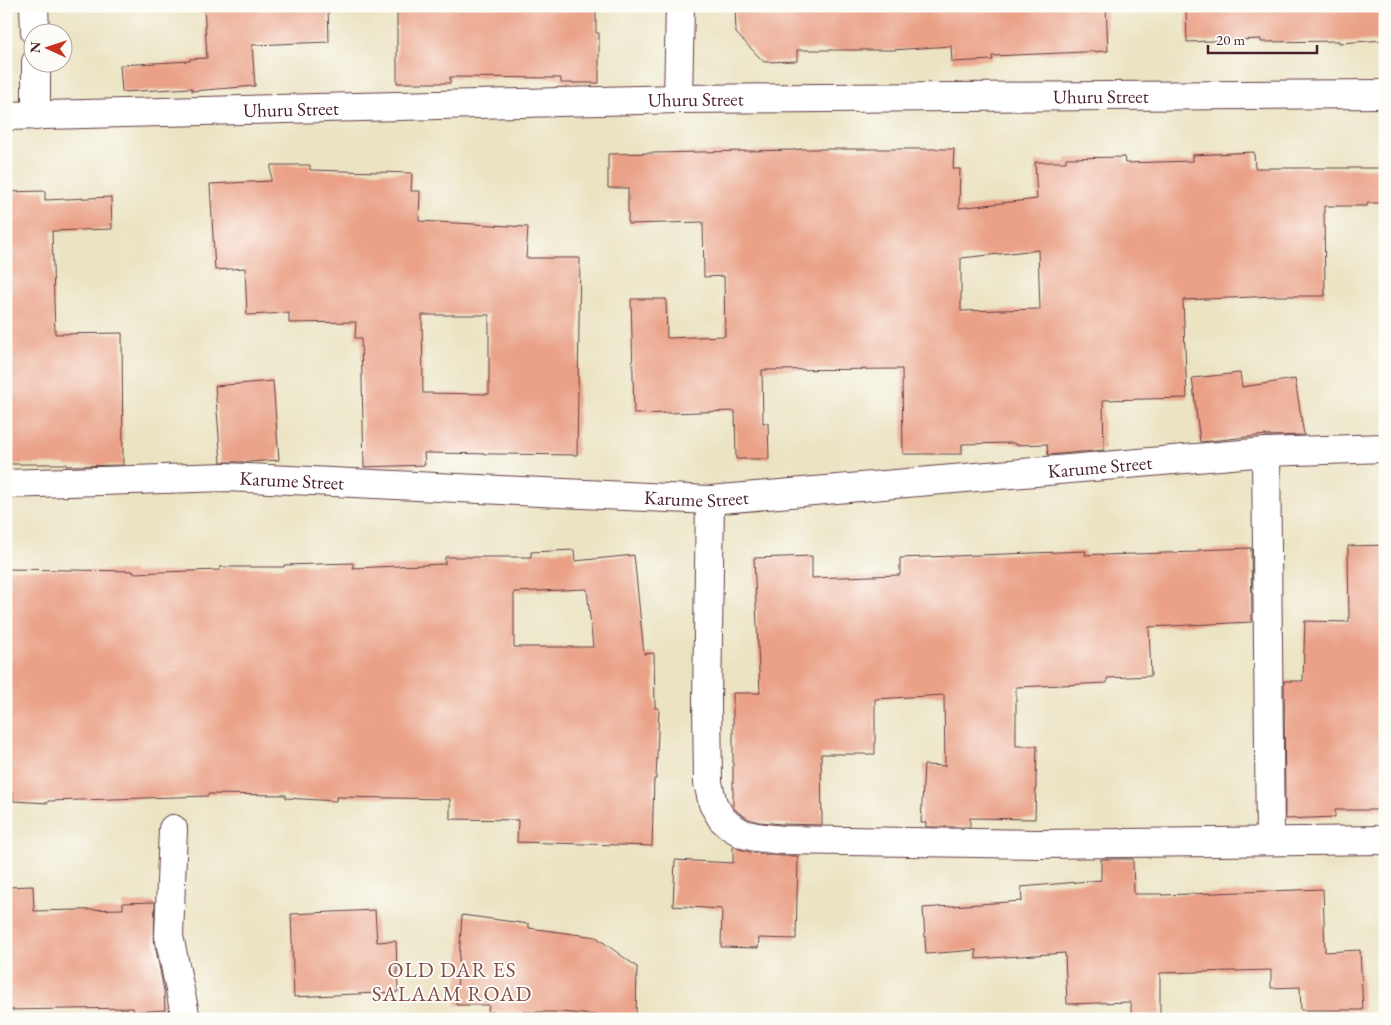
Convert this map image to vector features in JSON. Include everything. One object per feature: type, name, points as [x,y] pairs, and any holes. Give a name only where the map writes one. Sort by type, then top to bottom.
[{"type":"street","points":[[34,6],[35,22]]},
{"type":"street","points":[[678,99],[680,6]]},
{"type":"street","points":[[36,72],[36,116]]},
{"type":"street","name":"Uhuru Street","points":[[6,116],[678,99],[1385,94]]},
{"type":"street","name":"Karume Street","points":[[6,484],[226,477],[710,500],[1266,452],[1385,448]]},
{"type":"street","points":[[1266,452],[1270,841]]},
{"type":"street","points":[[710,500],[707,701],[708,783],[714,804],[722,819],[743,834],[782,840],[1038,844],[1385,840]]},
{"type":"street","points":[[173,829],[169,936],[186,1019]]},
{"type":"building","points":[[204,6],[328,6],[329,42],[252,45],[255,86],[192,91],[192,88],[122,92],[120,65],[190,61],[190,59],[207,58]]},
{"type":"building","points":[[397,6],[596,6],[596,33],[599,33],[599,83],[561,83],[561,78],[450,77],[450,83],[397,83]]},
{"type":"building","points":[[735,6],[1106,6],[1108,51],[992,56],[993,60],[952,62],[951,46],[892,50],[797,50],[797,61],[764,62],[736,33]]},
{"type":"building","points":[[1186,6],[1385,6],[1385,40],[1339,43],[1339,41],[1261,42],[1261,39],[1187,42]]},
{"type":"building","points":[[954,149],[953,169],[960,169],[959,208],[1037,199],[1035,162],[1066,162],[1066,158],[1124,157],[1125,163],[1193,161],[1193,155],[1254,152],[1255,168],[1385,168],[1385,203],[1368,203],[1367,206],[1324,206],[1325,296],[1183,300],[1187,398],[1103,400],[1104,450],[1048,455],[1047,444],[962,444],[962,454],[903,454],[902,369],[762,370],[763,423],[768,423],[769,459],[736,459],[735,411],[634,414],[631,299],[666,299],[667,338],[725,336],[724,276],[704,277],[703,222],[628,224],[628,188],[608,188],[608,154]],"holes":[[[1038,250],[1040,309],[961,311],[961,258]]]},
{"type":"building","points":[[271,165],[310,165],[310,170],[412,173],[411,191],[420,191],[419,221],[528,227],[526,258],[580,258],[577,455],[424,453],[425,465],[364,467],[361,338],[355,338],[356,322],[289,323],[289,313],[247,315],[245,268],[215,270],[210,184],[271,181]],"holes":[[[422,315],[489,315],[489,394],[423,393]]]},
{"type":"building","points":[[45,191],[45,200],[111,197],[112,229],[52,231],[55,334],[122,333],[123,465],[6,464],[6,192]]},
{"type":"building","points":[[1240,373],[1242,387],[1295,379],[1304,435],[1266,435],[1200,442],[1192,378]]},
{"type":"building","points":[[273,381],[279,460],[221,462],[215,386]]},
{"type":"building","points":[[1385,545],[1385,810],[1335,810],[1335,817],[1285,819],[1284,681],[1303,681],[1305,621],[1349,622],[1348,546]]},
{"type":"building","points":[[1251,548],[1252,622],[1149,627],[1151,676],[1107,678],[1107,683],[1016,687],[1016,746],[1037,746],[1035,819],[970,818],[970,827],[926,827],[926,823],[921,823],[924,765],[945,766],[944,695],[875,699],[875,754],[821,754],[822,825],[759,822],[749,819],[733,807],[733,693],[760,693],[754,558],[812,556],[812,578],[900,575],[900,558],[1086,551],[1085,555],[1102,555],[1198,552],[1198,550]]},
{"type":"building","points":[[574,550],[575,561],[634,555],[644,654],[654,653],[655,708],[659,708],[652,846],[517,842],[518,820],[450,819],[450,799],[336,797],[336,801],[286,798],[286,795],[208,794],[208,796],[48,801],[48,803],[13,801],[13,794],[6,794],[6,569],[133,571],[133,573],[220,570],[220,567],[284,567],[284,565],[353,563],[353,568],[445,564],[445,557],[531,557],[531,552]],"holes":[[[587,589],[593,647],[514,647],[514,592]]]},
{"type":"building","points":[[733,846],[754,853],[798,856],[796,939],[759,938],[758,948],[721,947],[722,909],[673,906],[675,860],[733,863]]},
{"type":"building","points":[[1101,859],[1133,859],[1134,894],[1162,895],[1323,889],[1325,952],[1360,950],[1363,1010],[1301,1010],[1300,987],[1271,988],[1271,970],[1160,973],[1160,1014],[1131,1015],[1131,1002],[1067,1004],[1065,953],[976,959],[976,950],[926,954],[923,908],[1022,901],[1021,887],[1101,880]]},
{"type":"building","points":[[33,886],[34,911],[123,909],[123,903],[155,902],[154,939],[164,991],[165,1010],[134,1012],[133,1008],[6,1010],[6,887]]},
{"type":"building","points":[[375,910],[377,942],[396,941],[398,992],[294,997],[291,914]]},
{"type":"building","points":[[462,915],[529,924],[529,928],[596,937],[637,967],[636,1019],[561,1012],[488,1012],[489,1005],[456,1005]]},
{"type":"district","name":"OLD DAR ES SALAAM ROAD","points":[[452,982]]}]
